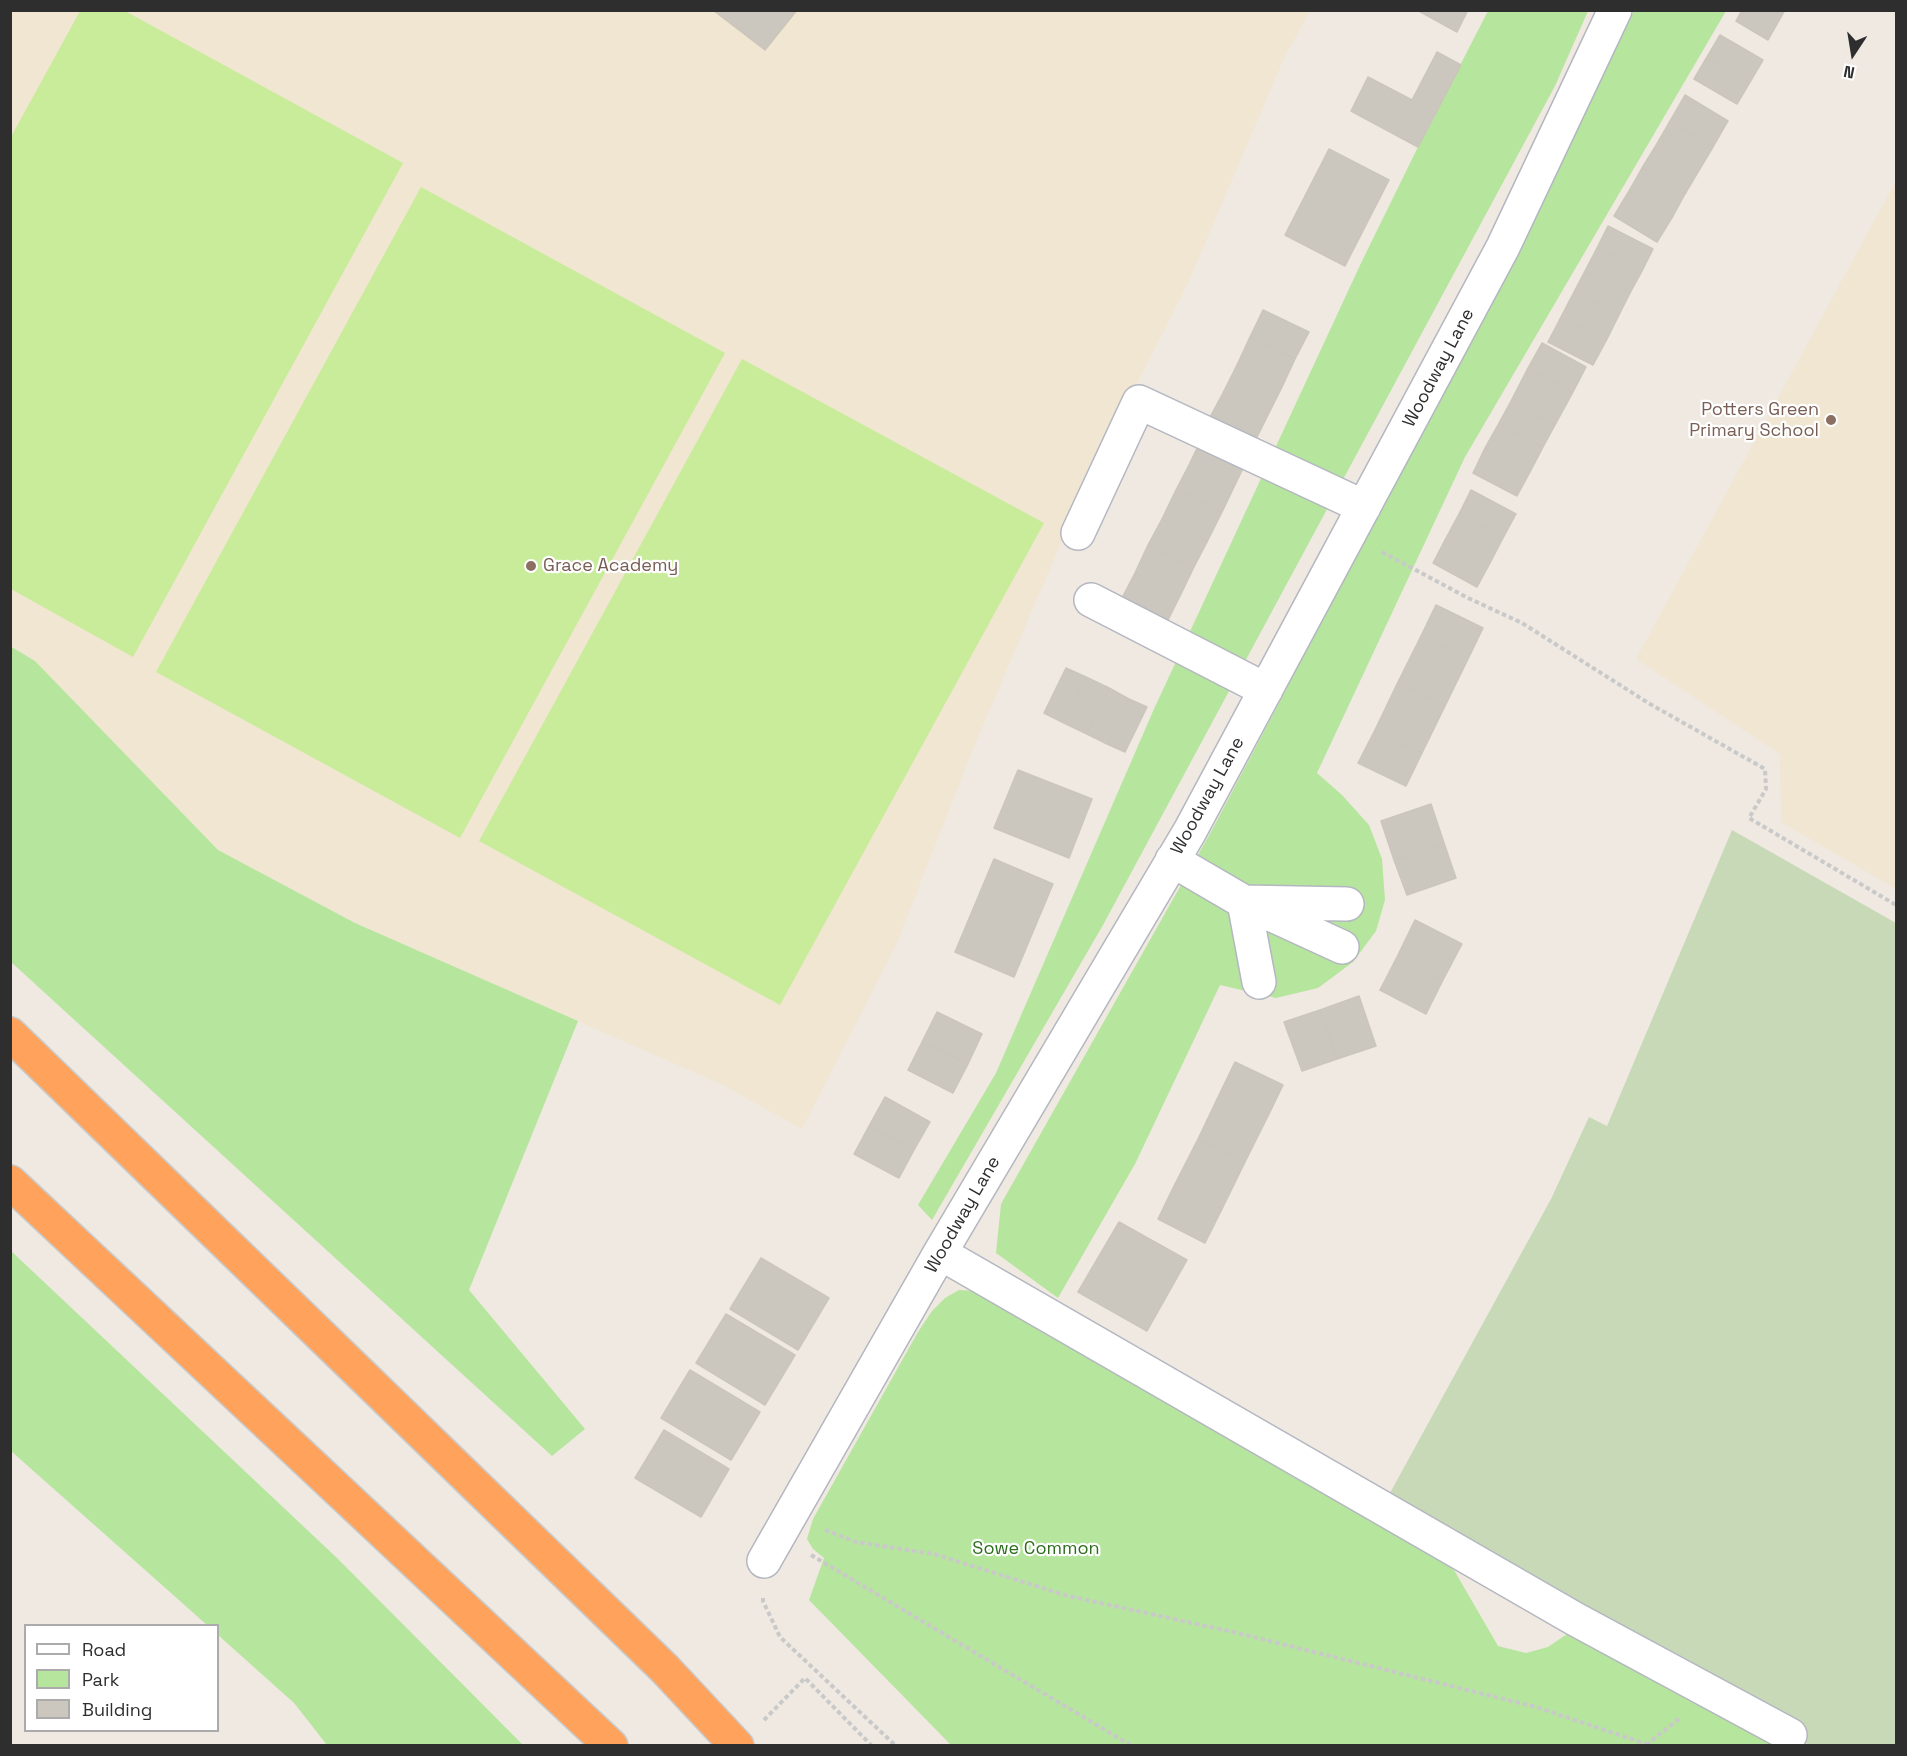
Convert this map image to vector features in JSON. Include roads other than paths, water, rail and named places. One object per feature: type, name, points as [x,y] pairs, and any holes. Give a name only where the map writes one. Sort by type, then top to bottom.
[{"type":"highway","points":[[10,1034],[656,1661],[737,1746]]},
{"type":"highway","points":[[10,1182],[611,1746]]},
{"type":"street","name":"Woodway Lane","points":[[778,1538],[940,1253],[1190,831],[1503,247],[1615,10]]},
{"type":"street","points":[[1077,533],[1139,402],[1357,521]]},
{"type":"street","points":[[1091,600],[1266,690]]},
{"type":"street","points":[[1172,860],[1244,902],[1342,946]]},
{"type":"street","points":[[1244,902],[1347,904]]},
{"type":"street","points":[[1244,902],[1259,982]]},
{"type":"street","points":[[940,1253],[1575,1619],[1790,1735]]},
{"type":"place","name":"Potters Green Primary School","points":[[1831,420]]},
{"type":"place","name":"Grace Academy","points":[[531,566]]},
{"type":"park label","name":"Sowe Common","points":[[1036,1549]]}]
